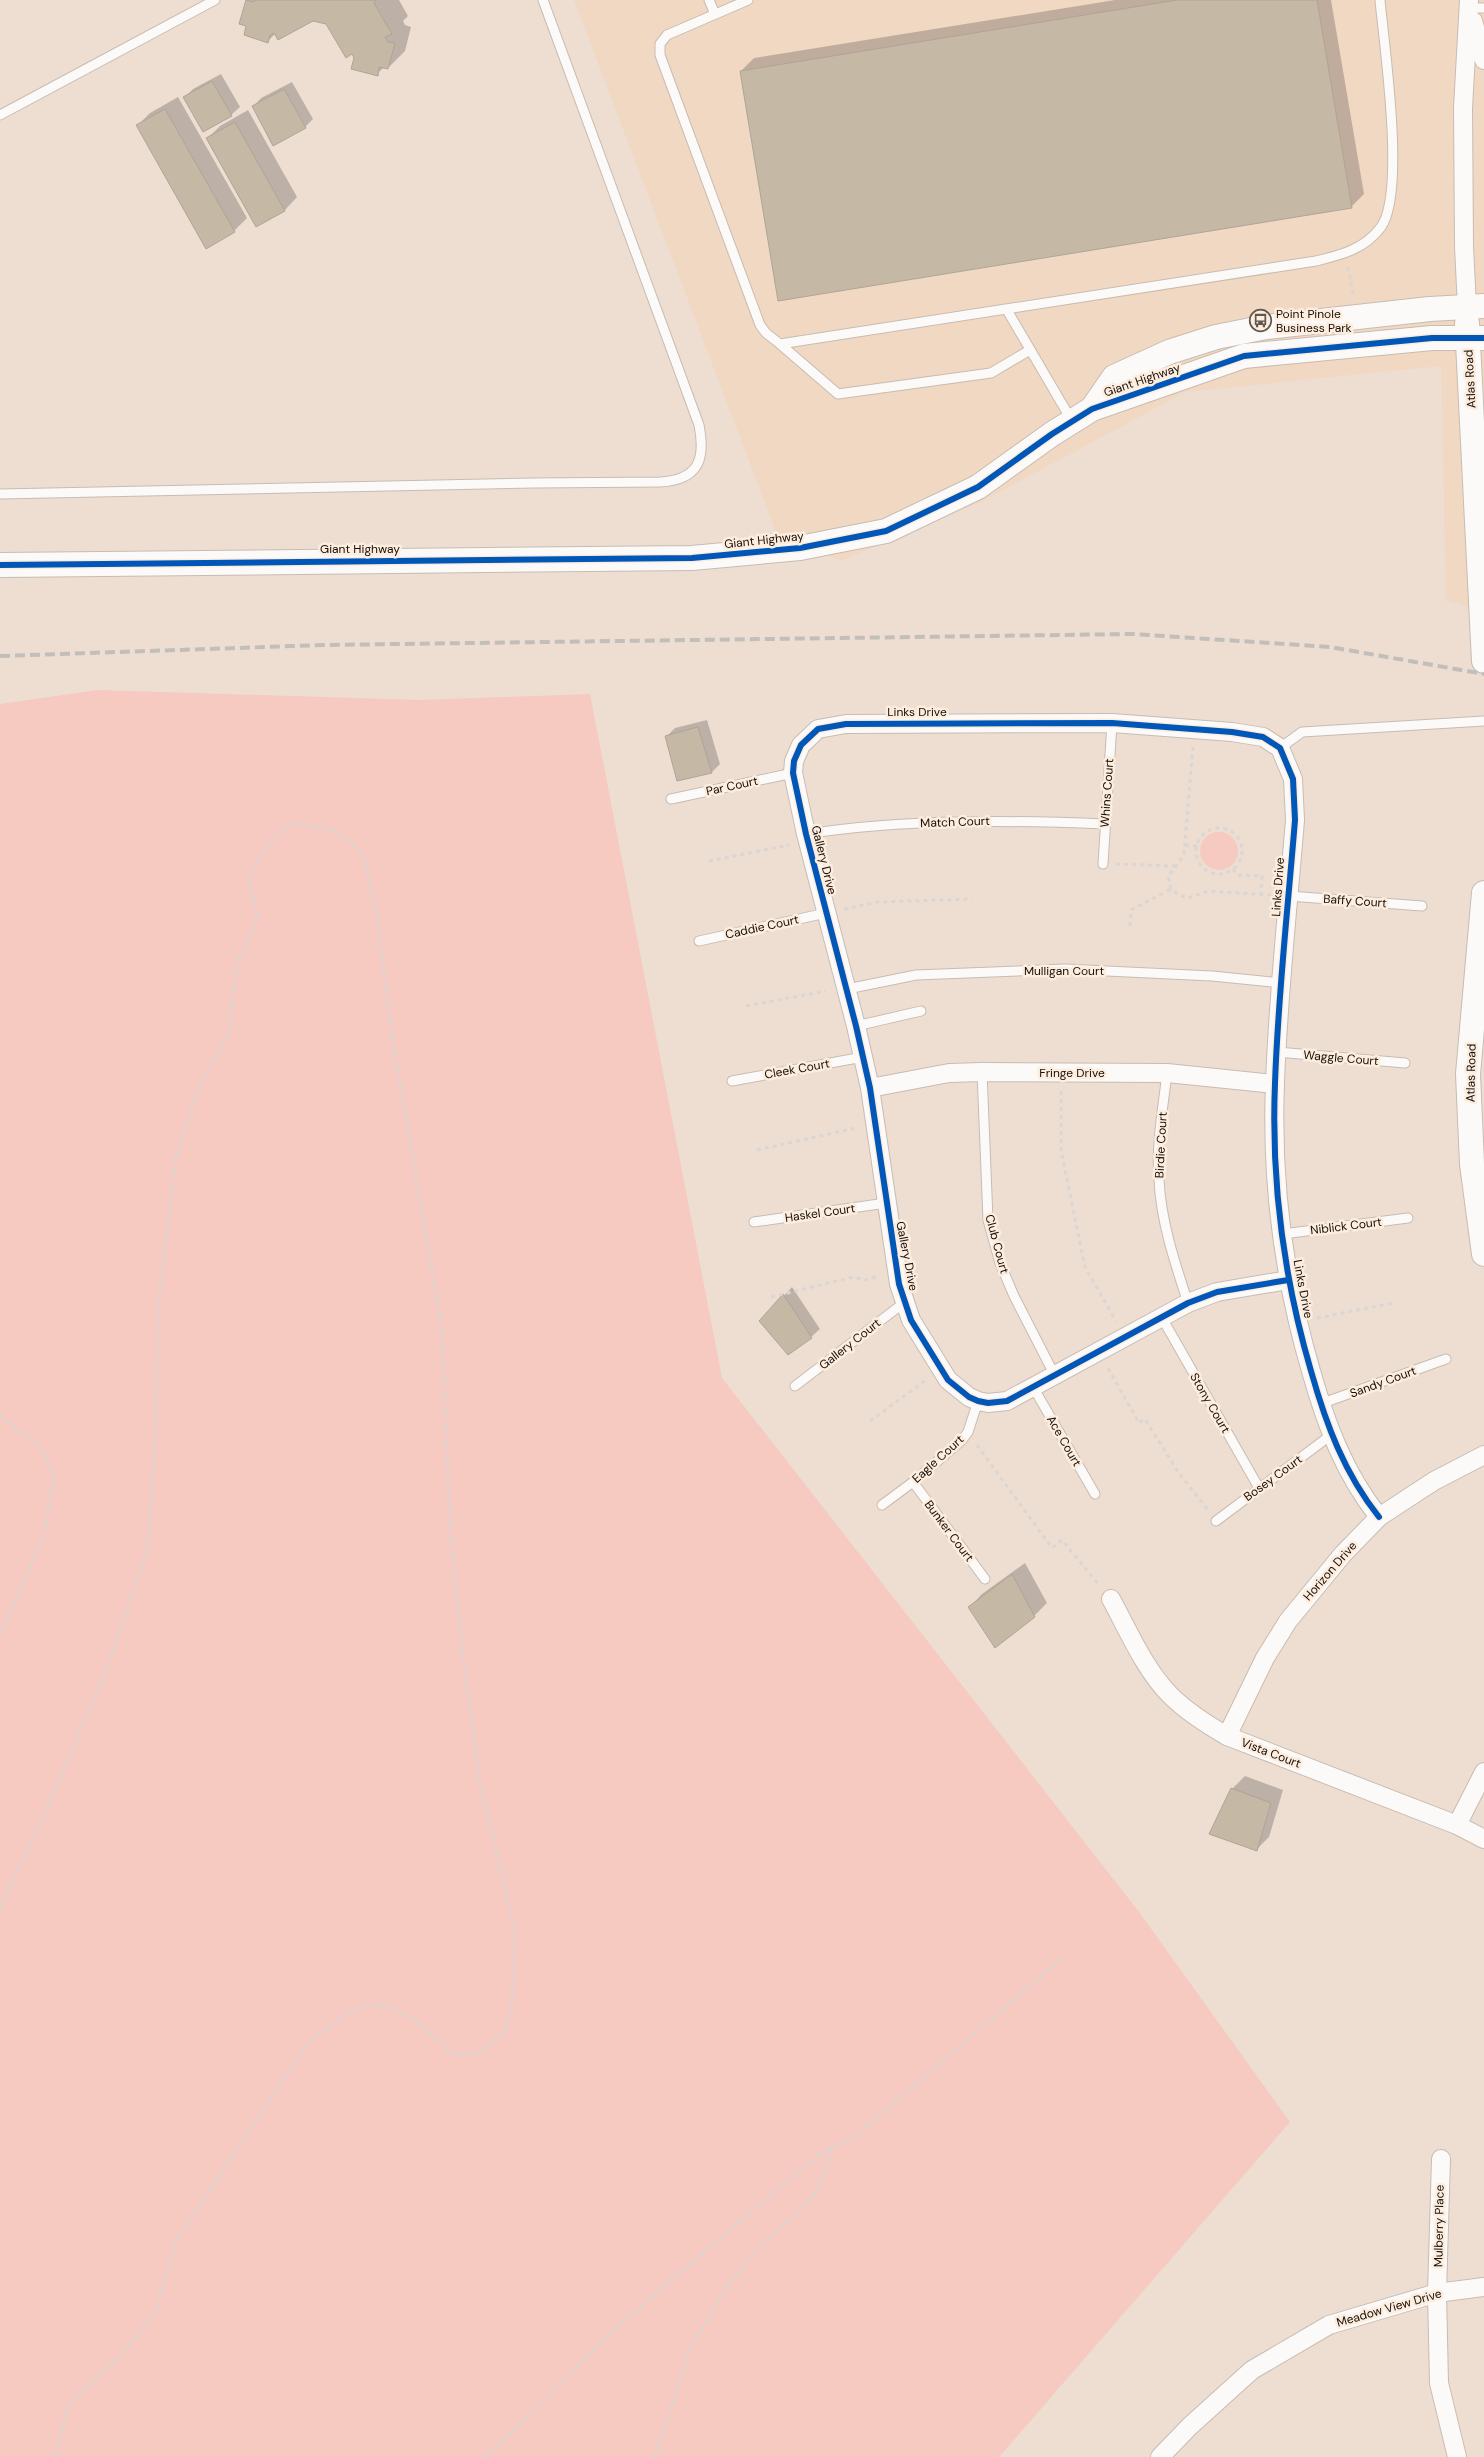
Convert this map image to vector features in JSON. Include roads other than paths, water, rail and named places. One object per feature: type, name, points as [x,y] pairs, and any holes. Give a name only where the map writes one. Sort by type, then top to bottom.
[{"type":"street","name":"Atlas Road","points":[[1474,5],[1484,60]]},
{"type":"street","name":"Atlas Road","points":[[1474,5],[1463,108],[1464,241],[1475,307],[1484,661]]},
{"type":"street","name":"Giant Highway","points":[[1092,409],[1114,377],[1169,352],[1216,337],[1266,327],[1475,307]]},
{"type":"street","name":"Giant Highway","points":[[0,564],[692,558],[800,548],[886,531],[978,487],[1092,409],[1244,356],[1432,338],[1476,338]]},
{"type":"street","name":"Links Drive","points":[[794,767],[801,745],[818,729],[846,724],[1112,723],[1195,729],[1263,737],[1280,748],[1293,779],[1295,820],[1274,1084],[1276,1167],[1288,1280],[1320,1404],[1331,1435],[1343,1462],[1363,1497],[1379,1516]]},
{"type":"street","name":"Gallery Drive","points":[[794,767],[807,837],[847,989],[870,1088],[886,1204],[897,1270],[905,1302],[911,1320],[948,1380],[969,1397],[978,1401]]},
{"type":"street","name":"Atlas Road","points":[[1484,893],[1468,1074],[1472,1164],[1484,1254]]},
{"type":"street","name":"Fringe Drive","points":[[870,1088],[949,1073],[982,1072],[1167,1073],[1274,1084]]},
{"type":"street","points":[[978,1401],[988,1403],[1008,1401],[1054,1374],[1188,1303],[1217,1292],[1288,1280]]},
{"type":"street","name":"Horizon Drive","points":[[1227,1736],[1265,1658],[1288,1621],[1315,1585],[1379,1516],[1434,1481],[1484,1455]]},
{"type":"street","name":"Vista Court","points":[[1111,1599],[1138,1650],[1169,1694],[1196,1717],[1227,1736],[1457,1825],[1484,1839]]},
{"type":"street","points":[[1457,1825],[1484,1772]]},
{"type":"street","name":"Mulberry Place","points":[[1441,2159],[1437,2293],[1438,2383],[1457,2457]]},
{"type":"street","name":"Meadow View Drive","points":[[1160,2457],[1190,2426],[1252,2370],[1329,2325],[1437,2293],[1484,2286]]},
{"type":"lane","points":[[0,115],[215,0]]},
{"type":"lane","points":[[0,494],[660,482],[677,481],[691,473],[700,462],[702,440],[699,424],[543,0]]},
{"type":"lane","points":[[710,0],[715,14]]},
{"type":"lane","points":[[748,0],[667,35],[660,44],[660,55],[760,325],[766,334],[838,394],[990,372],[1030,350]]},
{"type":"lane","points":[[780,344],[1316,261],[1346,254],[1370,240],[1383,225],[1392,198],[1392,113],[1380,0]]},
{"type":"lane","points":[[1007,310],[1072,422]]},
{"type":"lane","points":[[1280,748],[1302,732],[1484,721]]},
{"type":"lane","name":"Whins Court","points":[[1103,864],[1112,723]]},
{"type":"lane","name":"Par Court","points":[[671,799],[794,767]]},
{"type":"lane","name":"Match Court","points":[[807,837],[861,826],[1007,820],[1105,824]]},
{"type":"lane","name":"Baffy Court","points":[[1289,896],[1422,906]]},
{"type":"lane","name":"Caddie Court","points":[[698,941],[826,913]]},
{"type":"lane","name":"Mulligan Court","points":[[847,989],[916,975],[1065,969],[1220,976],[1282,983]]},
{"type":"lane","points":[[856,1026],[922,1012]]},
{"type":"lane","name":"Waggle Court","points":[[1277,1052],[1405,1064]]},
{"type":"lane","name":"Cleek Court","points":[[732,1081],[863,1057]]},
{"type":"lane","name":"Club Court","points":[[982,1072],[988,1220],[1000,1263],[1014,1296],[1054,1374]]},
{"type":"lane","name":"Birdie Court","points":[[1167,1073],[1160,1136],[1158,1180],[1164,1224],[1188,1303]]},
{"type":"lane","name":"Haskel Court","points":[[754,1222],[886,1204]]},
{"type":"lane","name":"Niblick Court","points":[[1283,1234],[1408,1218]]},
{"type":"lane","name":"Gallery Court","points":[[795,1386],[905,1302]]},
{"type":"lane","name":"Stony Court","points":[[1162,1318],[1259,1488]]},
{"type":"lane","name":"Sandy Court","points":[[1320,1404],[1446,1359]]},
{"type":"lane","name":"Ace Court","points":[[1033,1387],[1095,1494]]},
{"type":"lane","name":"Eagle Court","points":[[882,1505],[914,1482],[953,1448],[968,1432],[978,1401]]},
{"type":"lane","name":"Bosey Court","points":[[1216,1520],[1331,1435]]},
{"type":"lane","name":"Bunker Court","points":[[914,1482],[986,1579]]},
{"type":"railway","points":[[0,656],[325,645],[1133,634],[1330,647],[1484,674]]},
{"type":"place","name":"Point Pinole Business Park","points":[[1260,321]]}]
